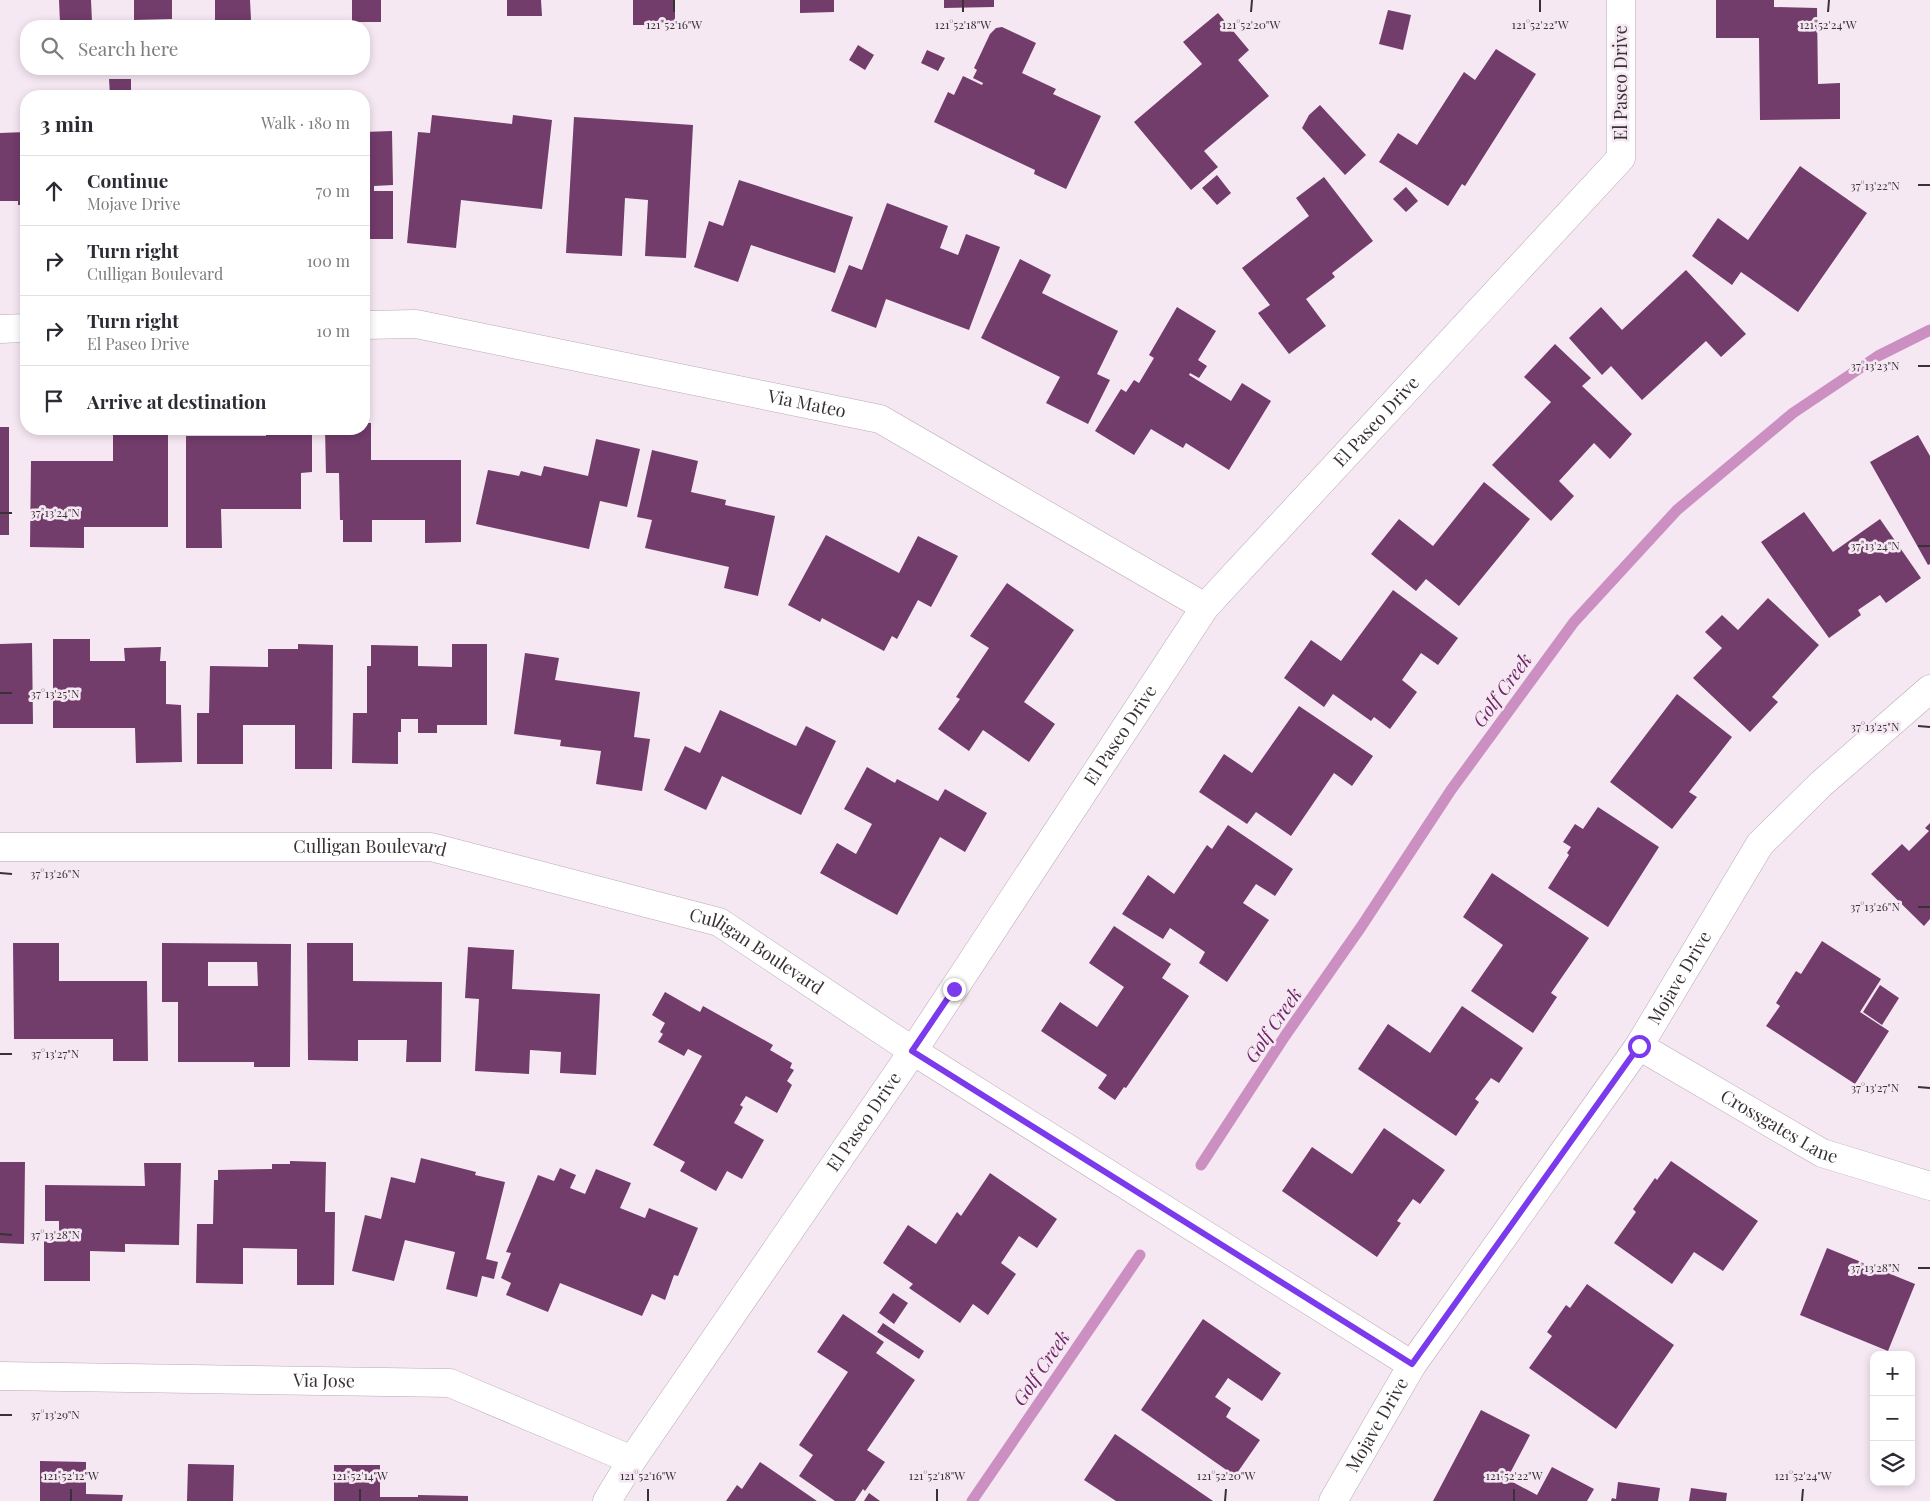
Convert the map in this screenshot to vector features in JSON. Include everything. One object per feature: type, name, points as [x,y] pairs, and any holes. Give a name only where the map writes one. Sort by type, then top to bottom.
[{"type":"street","name":"El Paseo Drive","points":[[607,1501],[632,1460],[912,1051],[1206,607],[1621,158],[1621,0]]},
{"type":"street","name":"Via Mateo","points":[[370,325],[416,324],[880,419],[1206,607]]},
{"type":"street","points":[[0,329],[20,328]]},
{"type":"street","name":"Mojave Drive","points":[[1333,1501],[1412,1364],[1639,1046],[1760,844],[1820,784],[1930,689]]},
{"type":"street","name":"Culligan Boulevard","points":[[0,847],[431,847],[720,922],[912,1051],[1412,1364]]},
{"type":"street","name":"Crossgates Lane","points":[[1639,1046],[1822,1154],[1930,1186]]},
{"type":"street","name":"Via Jose","points":[[0,1376],[450,1384],[632,1460]]},
{"type":"building","points":[[59,0],[91,0],[92,20],[60,20]]},
{"type":"building","points":[[134,0],[172,0],[172,19],[134,20]]},
{"type":"building","points":[[215,0],[250,0],[251,20],[215,20]]},
{"type":"building","points":[[352,0],[381,0],[381,22],[352,20]]},
{"type":"building","points":[[507,0],[541,0],[542,16],[507,16]]},
{"type":"building","points":[[633,0],[675,0],[675,25],[633,25]]},
{"type":"building","points":[[800,0],[834,0],[834,12],[800,13]]},
{"type":"building","points":[[944,0],[994,0],[994,7],[944,8]]},
{"type":"building","points":[[1716,0],[1774,0],[1774,7],[1817,8],[1818,84],[1840,83],[1840,119],[1760,120],[1759,38],[1716,38]]},
{"type":"building","points":[[1388,10],[1411,15],[1403,50],[1379,44]]},
{"type":"building","points":[[1218,13],[1249,50],[1238,60],[1269,96],[1204,151],[1218,167],[1191,190],[1134,122],[1202,64],[1183,42]]},
{"type":"building","points":[[1002,27],[1036,43],[1022,73],[1056,89],[1053,94],[1101,116],[1066,189],[1034,174],[1035,170],[934,122],[948,92],[954,95],[963,76],[982,85],[983,83],[973,78],[977,70],[974,68],[990,34],[996,28]]},
{"type":"building","points":[[858,45],[874,55],[865,70],[849,60]]},
{"type":"building","points":[[1496,49],[1536,74],[1465,186],[1462,184],[1448,206],[1379,162],[1398,133],[1417,145],[1464,72],[1475,80]]},
{"type":"building","points":[[927,50],[945,58],[938,71],[921,63]]},
{"type":"building","points":[[109,79],[131,79],[131,90],[110,90]]},
{"type":"building","points":[[1320,105],[1366,155],[1345,175],[1302,128],[1309,115]]},
{"type":"building","points":[[432,115],[512,124],[513,115],[552,120],[542,209],[461,200],[456,248],[407,243],[418,132],[430,133]]},
{"type":"building","points":[[574,117],[693,125],[686,258],[645,256],[648,200],[625,198],[622,256],[566,253]]},
{"type":"building","points":[[392,131],[393,185],[374,186],[374,191],[393,191],[393,239],[370,239],[370,132]]},
{"type":"building","points":[[20,132],[20,205],[18,205],[18,201],[0,201],[0,133]]},
{"type":"building","points":[[1800,166],[1867,213],[1798,312],[1741,272],[1732,285],[1692,256],[1718,218],[1748,240]]},
{"type":"building","points":[[1217,175],[1231,193],[1217,205],[1202,188]]},
{"type":"building","points":[[1324,177],[1373,241],[1332,273],[1335,277],[1306,299],[1326,326],[1289,354],[1258,313],[1270,305],[1242,268],[1309,216],[1296,198]]},
{"type":"building","points":[[739,180],[853,217],[835,273],[751,245],[738,282],[694,267],[709,221],[723,226]]},
{"type":"building","points":[[1406,187],[1418,201],[1406,212],[1393,199]]},
{"type":"building","points":[[887,203],[948,226],[940,248],[958,255],[966,234],[1000,247],[969,330],[886,299],[876,328],[831,311],[849,265],[862,270]]},
{"type":"building","points":[[1020,259],[1051,275],[1042,293],[1118,331],[1097,374],[1110,380],[1088,424],[1046,403],[1060,377],[981,338]]},
{"type":"building","points":[[1686,270],[1746,334],[1721,357],[1706,341],[1642,400],[1611,366],[1602,375],[1569,338],[1601,307],[1622,330]]},
{"type":"building","points":[[1177,307],[1216,331],[1198,360],[1207,366],[1199,378],[1190,373],[1189,375],[1231,401],[1242,383],[1271,401],[1229,470],[1186,443],[1183,448],[1151,429],[1134,455],[1095,431],[1121,389],[1126,392],[1134,380],[1139,383],[1154,358],[1149,355]]},
{"type":"building","points":[[1555,344],[1591,378],[1582,386],[1632,434],[1610,459],[1594,443],[1559,481],[1574,496],[1551,521],[1492,465],[1551,402],[1524,377]]},
{"type":"building","points":[[370,423],[371,460],[461,460],[461,542],[425,543],[425,520],[372,520],[372,542],[343,542],[343,520],[340,520],[339,473],[326,473],[325,435],[370,435]]},
{"type":"building","points":[[0,427],[9,427],[9,535],[0,535]]},
{"type":"building","points":[[113,435],[168,435],[168,527],[84,527],[84,548],[30,547],[31,461],[113,461]]},
{"type":"building","points":[[312,435],[312,472],[301,473],[301,509],[221,509],[222,548],[186,548],[186,436]]},
{"type":"building","points":[[1918,435],[1930,456],[1930,564],[1928,565],[1870,462]]},
{"type":"building","points":[[596,439],[640,449],[627,507],[600,501],[589,549],[476,524],[488,470],[519,476],[521,471],[541,476],[544,466],[588,476]]},
{"type":"building","points":[[652,450],[698,461],[691,492],[726,500],[725,505],[775,516],[758,596],[724,588],[729,567],[645,548],[652,520],[637,517]]},
{"type":"building","points":[[1484,482],[1530,519],[1459,606],[1426,579],[1416,591],[1371,554],[1399,519],[1433,546]]},
{"type":"building","points":[[1804,512],[1833,552],[1880,519],[1921,578],[1886,603],[1880,595],[1858,610],[1861,615],[1829,638],[1761,542]]},
{"type":"building","points":[[826,535],[899,573],[918,536],[958,556],[931,607],[918,600],[897,639],[892,636],[884,651],[822,618],[820,622],[788,605]]},
{"type":"building","points":[[1007,583],[1074,630],[1024,702],[1055,724],[1029,762],[983,730],[969,751],[938,729],[960,699],[956,697],[989,648],[970,636]]},
{"type":"building","points":[[1393,590],[1458,638],[1438,665],[1421,653],[1402,680],[1417,692],[1390,729],[1374,717],[1371,721],[1333,694],[1324,707],[1284,678],[1311,640],[1341,661]]},
{"type":"building","points":[[1768,598],[1819,645],[1772,697],[1778,702],[1750,732],[1693,678],[1722,648],[1705,632],[1722,615],[1738,630]]},
{"type":"building","points":[[53,639],[90,639],[90,661],[125,661],[124,648],[161,647],[160,661],[166,661],[166,704],[181,705],[182,762],[136,763],[135,728],[53,728]]},
{"type":"building","points":[[32,643],[33,724],[0,724],[0,644]]},
{"type":"building","points":[[298,644],[333,645],[332,769],[295,769],[295,725],[243,725],[243,764],[197,764],[197,713],[209,713],[210,666],[268,667],[268,649],[298,649]]},
{"type":"building","points":[[452,644],[487,644],[487,725],[437,725],[437,733],[418,733],[418,719],[401,719],[401,732],[398,732],[398,764],[352,763],[353,713],[367,713],[367,666],[371,666],[371,645],[418,646],[418,666],[452,667]]},
{"type":"building","points":[[525,653],[559,658],[555,680],[640,692],[634,737],[650,739],[642,791],[596,784],[601,751],[560,746],[561,740],[514,734]]},
{"type":"building","points":[[1677,694],[1732,737],[1689,792],[1697,797],[1672,829],[1610,782]]},
{"type":"building","points":[[1299,706],[1373,756],[1352,786],[1334,773],[1291,836],[1256,812],[1247,824],[1199,792],[1224,754],[1252,773]]},
{"type":"building","points":[[720,710],[796,746],[806,726],[836,741],[801,815],[722,776],[706,810],[664,790],[685,746],[700,753]]},
{"type":"building","points":[[867,767],[895,783],[897,779],[938,801],[945,789],[987,813],[965,852],[940,837],[897,915],[820,873],[837,843],[856,854],[872,824],[844,809]]},
{"type":"building","points":[[1598,807],[1659,847],[1608,927],[1548,888],[1569,855],[1567,853],[1571,847],[1563,842],[1575,824],[1583,829]]},
{"type":"building","points":[[1930,823],[1930,919],[1924,926],[1871,874],[1902,844],[1909,851],[1929,831],[1925,828]]},
{"type":"building","points":[[1228,825],[1293,869],[1275,896],[1256,884],[1243,903],[1269,920],[1227,982],[1199,963],[1205,952],[1170,928],[1163,939],[1122,914],[1148,875],[1174,894],[1207,845],[1212,849]]},
{"type":"building","points":[[1492,873],[1589,938],[1551,993],[1557,997],[1533,1033],[1471,991],[1503,945],[1463,917]]},
{"type":"building","points":[[1114,926],[1171,964],[1162,978],[1189,996],[1126,1088],[1124,1087],[1115,1100],[1098,1088],[1107,1075],[1041,1031],[1060,1002],[1097,1027],[1124,987],[1089,963]]},
{"type":"building","points":[[1822,941],[1881,979],[1860,1012],[1889,1031],[1855,1084],[1766,1026],[1780,1006],[1776,1003],[1796,971],[1801,974]]},
{"type":"building","points":[[13,943],[59,943],[59,981],[147,981],[148,1061],[113,1061],[113,1039],[14,1039]]},
{"type":"building","points":[[162,943],[291,944],[290,1067],[254,1067],[254,1062],[178,1062],[178,1002],[162,1002]],"holes":[[[208,962],[257,962],[258,986],[208,986]]]},
{"type":"building","points":[[307,943],[353,943],[353,981],[442,982],[441,1062],[406,1062],[407,1040],[358,1040],[358,1061],[308,1060]]},
{"type":"building","points":[[468,947],[514,950],[512,989],[600,994],[596,1075],[560,1073],[561,1052],[530,1050],[529,1074],[475,1071],[479,999],[465,998]]},
{"type":"building","points":[[1880,985],[1899,998],[1882,1025],[1863,1012]]},
{"type":"building","points":[[665,992],[700,1012],[703,1006],[773,1045],[770,1050],[792,1063],[790,1068],[794,1070],[787,1081],[792,1085],[777,1113],[746,1096],[740,1105],[743,1107],[734,1123],[764,1140],[742,1179],[727,1171],[716,1191],[680,1171],[685,1162],[653,1145],[702,1056],[688,1049],[684,1056],[658,1042],[663,1034],[660,1032],[665,1023],[652,1015]]},
{"type":"building","points":[[1462,1006],[1523,1048],[1499,1083],[1491,1078],[1475,1099],[1479,1102],[1456,1136],[1358,1069],[1388,1024],[1430,1053]]},
{"type":"building","points":[[1384,1128],[1445,1170],[1420,1204],[1413,1199],[1397,1221],[1401,1223],[1377,1257],[1282,1191],[1312,1147],[1352,1174]]},
{"type":"building","points":[[421,1158],[476,1172],[475,1175],[505,1182],[486,1259],[498,1262],[494,1279],[482,1276],[477,1297],[446,1289],[455,1252],[405,1240],[394,1281],[352,1271],[365,1215],[381,1219],[391,1177],[415,1183]]},
{"type":"building","points":[[290,1161],[326,1162],[325,1212],[335,1212],[334,1285],[297,1285],[297,1249],[243,1248],[243,1284],[196,1283],[197,1224],[213,1224],[214,1180],[218,1180],[218,1170],[272,1169],[272,1164],[290,1164]]},
{"type":"building","points":[[1671,1161],[1758,1221],[1723,1271],[1694,1252],[1672,1284],[1614,1243],[1636,1212],[1633,1209],[1655,1178],[1657,1180]]},
{"type":"building","points":[[0,1162],[25,1162],[24,1244],[0,1243]]},
{"type":"building","points":[[144,1163],[181,1163],[179,1245],[125,1244],[125,1252],[90,1251],[90,1281],[44,1281],[44,1232],[59,1232],[59,1221],[45,1221],[45,1185],[145,1186]]},
{"type":"building","points":[[560,1168],[576,1175],[570,1188],[585,1194],[596,1169],[631,1183],[620,1208],[645,1218],[649,1208],[698,1228],[678,1276],[674,1275],[665,1300],[652,1294],[642,1316],[560,1283],[548,1312],[506,1295],[511,1283],[501,1278],[511,1253],[506,1252],[538,1175],[554,1181]]},
{"type":"building","points":[[990,1173],[1057,1219],[1037,1248],[1019,1236],[1001,1263],[1016,1274],[988,1315],[973,1304],[960,1323],[909,1288],[913,1284],[883,1263],[908,1225],[936,1244],[957,1212],[961,1216]]},
{"type":"building","points":[[1827,1248],[1915,1284],[1888,1351],[1800,1315]]},
{"type":"building","points":[[1587,1284],[1674,1345],[1616,1429],[1529,1368],[1552,1336],[1547,1332],[1566,1305],[1570,1308]]},
{"type":"building","points":[[893,1293],[908,1303],[894,1324],[879,1313]]},
{"type":"building","points":[[843,1314],[884,1342],[876,1353],[915,1380],[867,1450],[885,1462],[865,1491],[863,1489],[855,1501],[835,1501],[799,1476],[813,1455],[799,1445],[848,1372],[817,1352]]},
{"type":"building","points":[[1203,1319],[1281,1373],[1262,1401],[1228,1378],[1215,1397],[1231,1408],[1226,1417],[1260,1440],[1235,1476],[1141,1410]]},
{"type":"building","points":[[883,1323],[924,1351],[919,1359],[877,1332]]},
{"type":"building","points":[[1481,1410],[1530,1435],[1507,1479],[1537,1495],[1552,1467],[1594,1489],[1587,1501],[1433,1501]]},
{"type":"building","points":[[1115,1434],[1213,1501],[1116,1501],[1084,1480]]},
{"type":"building","points":[[40,1461],[86,1462],[86,1494],[123,1495],[122,1501],[40,1501]]},
{"type":"building","points":[[760,1462],[817,1501],[726,1501],[737,1485],[742,1489]]},
{"type":"building","points":[[188,1464],[234,1465],[233,1501],[187,1501]]},
{"type":"building","points":[[334,1465],[380,1465],[380,1497],[418,1497],[418,1495],[468,1496],[468,1501],[334,1501]]},
{"type":"building","points":[[1618,1482],[1660,1488],[1658,1501],[1611,1501],[1612,1498],[1616,1499]]},
{"type":"building","points":[[1691,1488],[1727,1493],[1726,1501],[1689,1501]]},
{"type":"building","points":[[869,1493],[880,1501],[864,1501]]},
{"type":"waterway","name":"Golf Creek","points":[[1201,1165],[1285,1036],[1361,927],[1451,790],[1574,622],[1677,510],[1793,413],[1878,356],[1930,330]]},
{"type":"waterway","name":"Golf Creek","points":[[972,1501],[1140,1255]]},
{"type":"route","points":[[954,989],[912,1051],[1412,1364],[1639,1046]]}]
